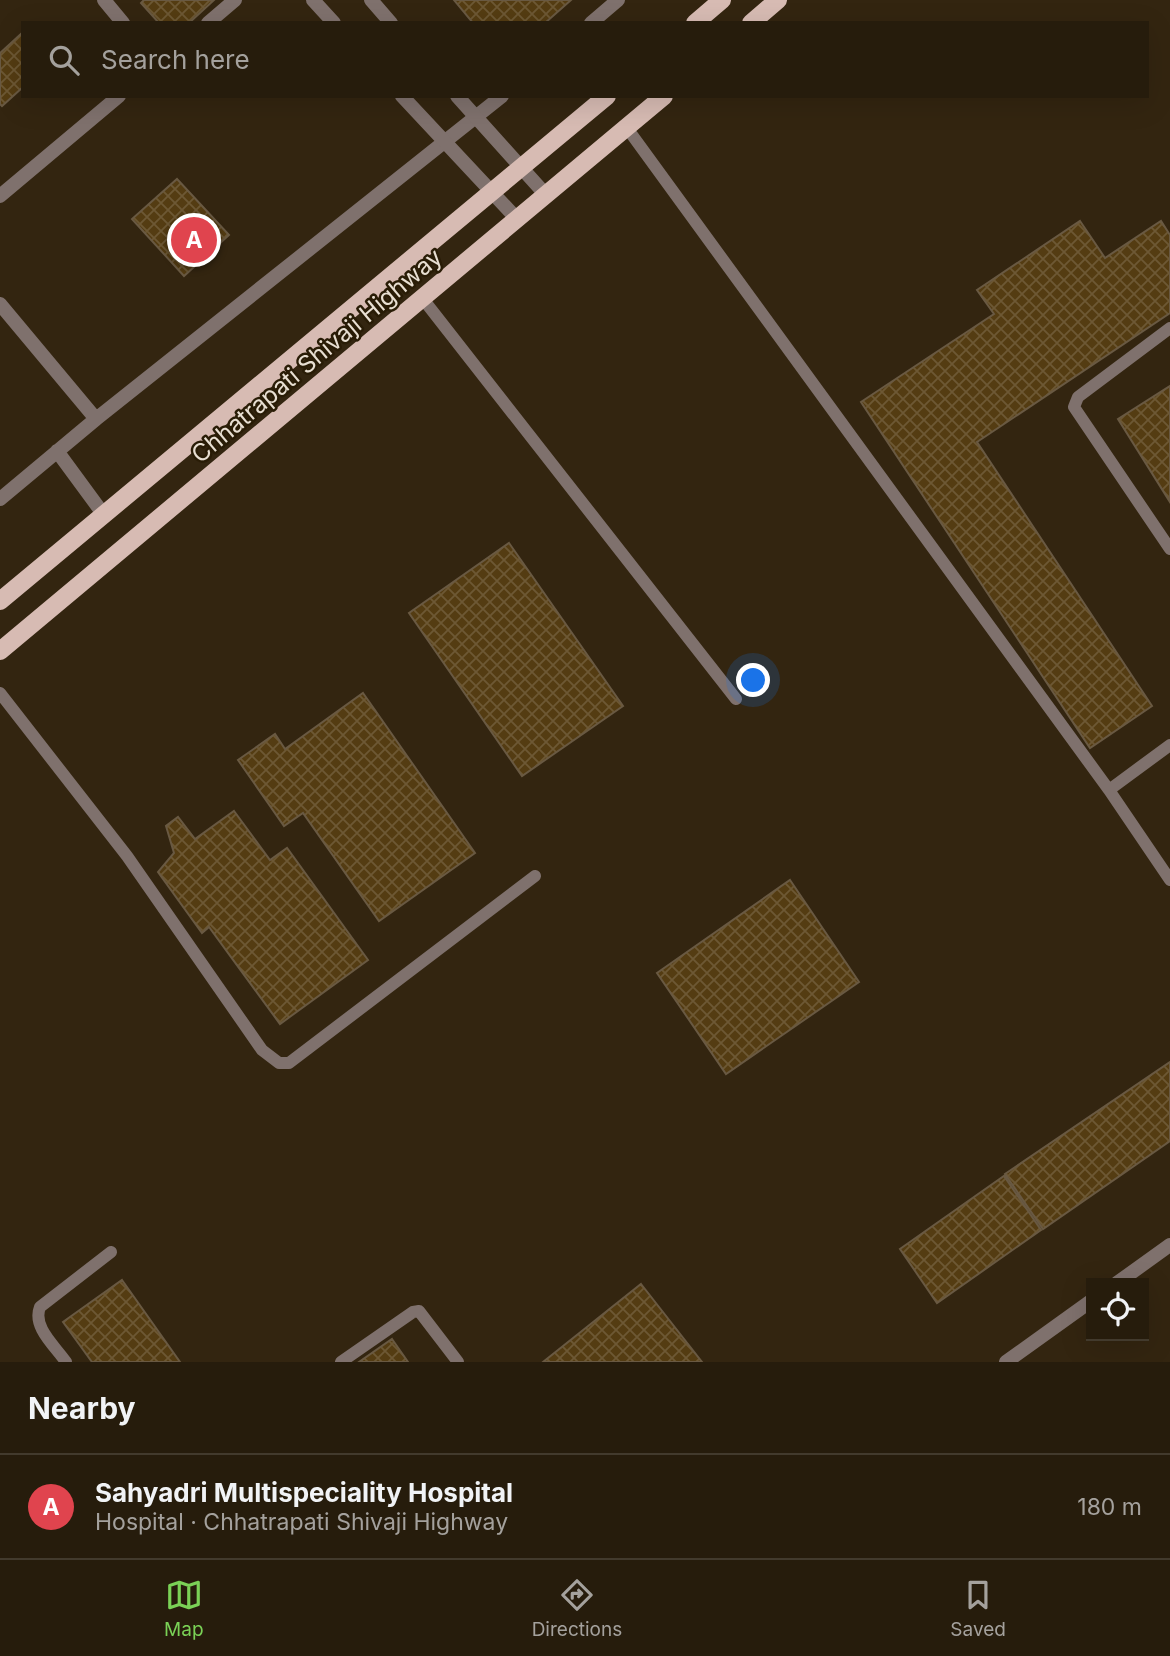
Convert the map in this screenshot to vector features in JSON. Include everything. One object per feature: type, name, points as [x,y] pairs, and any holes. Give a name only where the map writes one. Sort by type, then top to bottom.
[{"type":"main road","points":[[697,21],[722,0]]},
{"type":"main road","points":[[753,21],[778,0]]},
{"type":"main road","name":"Chhatrapati Shivaji Highway","points":[[0,601],[605,98]]},
{"type":"main road","name":"Chhatrapati Shivaji Highway","points":[[0,651],[662,98]]},
{"type":"street","points":[[104,0],[121,21]]},
{"type":"street","points":[[210,21],[235,0]]},
{"type":"street","points":[[313,0],[332,21]]},
{"type":"street","points":[[371,0],[389,21]]},
{"type":"street","points":[[593,21],[618,0]]},
{"type":"street","points":[[0,196],[117,98]]},
{"type":"street","points":[[404,98],[517,220]]},
{"type":"street","points":[[459,98],[546,195]]},
{"type":"street","points":[[0,499],[96,419],[500,98]]},
{"type":"street","points":[[0,304],[96,419]]},
{"type":"street","points":[[57,451],[104,515]]},
{"type":"street","points":[[1123,1278],[1170,1245]]},
{"type":"street","points":[[1006,1362],[1086,1305]]},
{"type":"lane","points":[[627,128],[1109,790],[1170,880]]},
{"type":"lane","points":[[423,299],[736,699]]},
{"type":"lane","points":[[1170,328],[1077,397],[1074,407],[1170,549]]},
{"type":"lane","points":[[0,693],[127,856],[262,1050],[279,1063],[289,1063],[535,876]]},
{"type":"lane","points":[[1109,790],[1170,745]]},
{"type":"lane","points":[[66,1362],[38,1323],[40,1307],[111,1252]]},
{"type":"lane","points":[[341,1362],[413,1312],[419,1311],[458,1362]]},
{"type":"building","points":[[144,0],[214,0],[191,21],[157,21],[141,3]]},
{"type":"building","points":[[454,0],[571,0],[547,21],[471,21]]},
{"type":"building","points":[[21,34],[21,89],[2,106],[0,104],[0,53]]},
{"type":"building","points":[[177,179],[229,235],[184,276],[132,219]]},
{"type":"building","points":[[1080,221],[1105,258],[1161,221],[1170,235],[1170,313],[977,442],[1152,706],[1090,748],[861,402],[994,314],[977,290]]},
{"type":"building","points":[[1170,386],[1170,502],[1118,419]]},
{"type":"building","points":[[509,543],[623,706],[522,776],[409,613]]},
{"type":"building","points":[[363,693],[475,853],[379,921],[303,813],[284,826],[238,760],[275,734],[285,749]]},
{"type":"building","points":[[234,811],[270,860],[287,848],[368,960],[280,1024],[209,927],[202,933],[158,872],[174,853],[166,826],[178,817],[195,839]]},
{"type":"building","points":[[790,880],[859,982],[726,1074],[657,973]]},
{"type":"building","points":[[1170,1062],[1170,1141],[1043,1229],[1005,1174]]},
{"type":"building","points":[[1004,1176],[1041,1230],[937,1303],[900,1249]]},
{"type":"building","points":[[122,1280],[180,1362],[92,1362],[63,1322]]},
{"type":"building","points":[[641,1284],[702,1362],[543,1362]]},
{"type":"building","points":[[392,1339],[408,1362],[359,1362]]},
{"type":"place","name":"Sahyadri Multispeciality Hospital","points":[[194,240]]}]
